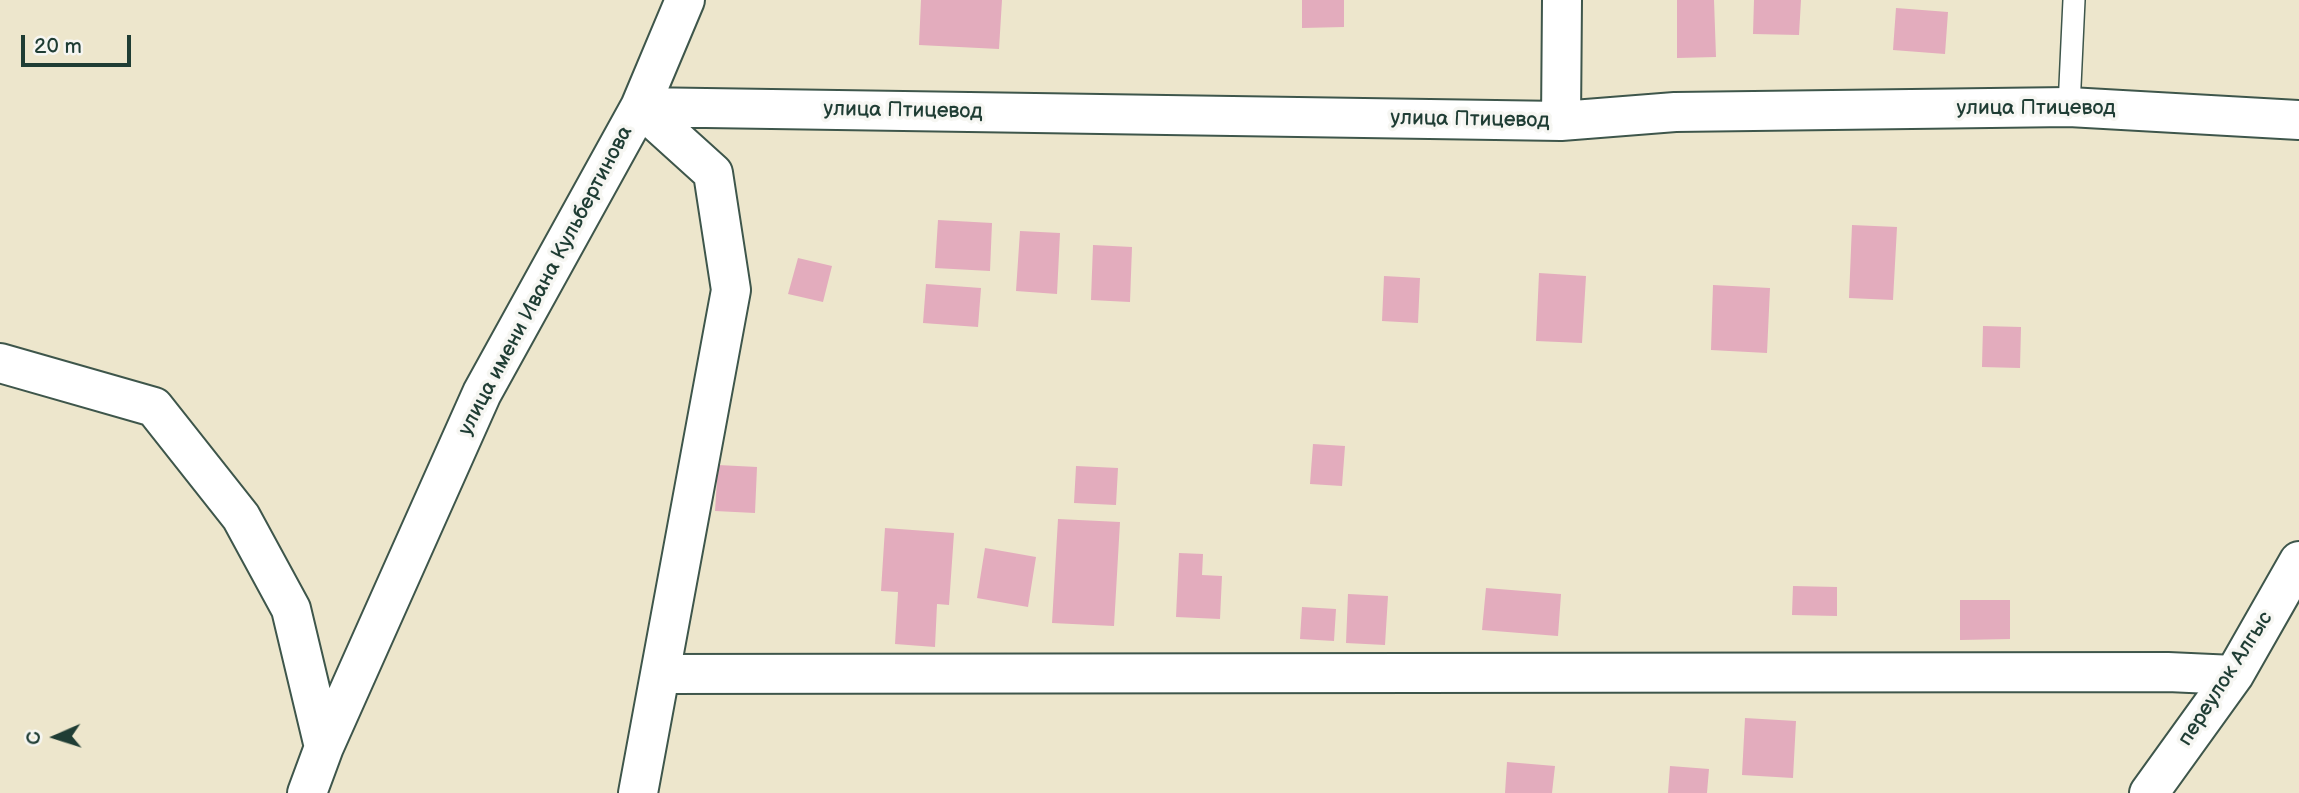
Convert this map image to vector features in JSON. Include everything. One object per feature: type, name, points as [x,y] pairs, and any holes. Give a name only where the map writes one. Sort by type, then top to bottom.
[{"type":"street","name":"улица имени Ивана Кульбертинова","points":[[307,793],[324,747],[482,393],[640,107],[685,0]]},
{"type":"street","points":[[1561,121],[1562,0]]},
{"type":"street","name":"улица Птицевод","points":[[640,107],[1561,121],[1675,112],[2069,107],[2299,120]]},
{"type":"street","points":[[638,793],[731,290],[713,173],[640,107]]},
{"type":"street","points":[[0,363],[154,407],[241,517],[290,609],[324,747]]},
{"type":"street","name":"переулок Алгыс","points":[[2149,793],[2234,675],[2299,561]]},
{"type":"street","points":[[660,674],[2168,672],[2234,675]]},
{"type":"lane","points":[[2069,107],[2074,0]]},
{"type":"building","points":[[921,0],[1002,0],[999,49],[919,45]]},
{"type":"building","points":[[1302,0],[1344,0],[1344,27],[1302,28]]},
{"type":"building","points":[[1677,0],[1714,0],[1716,57],[1677,58]]},
{"type":"building","points":[[1754,0],[1801,0],[1799,35],[1753,34]]},
{"type":"building","points":[[1896,8],[1948,12],[1945,54],[1893,50]]},
{"type":"building","points":[[938,220],[992,223],[990,271],[935,268]]},
{"type":"building","points":[[1852,225],[1897,227],[1893,300],[1849,298]]},
{"type":"building","points":[[1020,231],[1060,233],[1057,294],[1016,291]]},
{"type":"building","points":[[1093,245],[1132,247],[1130,302],[1091,300]]},
{"type":"building","points":[[798,258],[832,266],[823,302],[788,294]]},
{"type":"building","points":[[1539,273],[1586,276],[1582,343],[1536,341]]},
{"type":"building","points":[[1384,276],[1420,278],[1418,323],[1382,321]]},
{"type":"building","points":[[926,284],[981,288],[978,327],[923,323]]},
{"type":"building","points":[[1713,285],[1770,288],[1767,353],[1711,350]]},
{"type":"building","points":[[1983,326],[2021,327],[2020,368],[1982,367]]},
{"type":"building","points":[[1313,444],[1345,446],[1342,486],[1310,484]]},
{"type":"building","points":[[718,465],[757,467],[755,513],[715,511]]},
{"type":"building","points":[[1076,466],[1118,468],[1116,505],[1074,503]]},
{"type":"building","points":[[1058,519],[1120,522],[1114,626],[1052,623]]},
{"type":"building","points":[[885,528],[954,533],[949,605],[937,604],[935,647],[895,644],[898,592],[881,591]]},
{"type":"building","points":[[985,548],[1036,557],[1028,607],[977,598]]},
{"type":"building","points":[[1179,553],[1203,554],[1202,575],[1222,576],[1220,619],[1176,617]]},
{"type":"building","points":[[1793,586],[1837,587],[1837,616],[1792,615]]},
{"type":"building","points":[[1486,588],[1561,594],[1558,636],[1482,630]]},
{"type":"building","points":[[1348,594],[1388,596],[1385,645],[1346,643]]},
{"type":"building","points":[[1960,600],[2010,600],[2010,639],[1960,640]]},
{"type":"building","points":[[1302,607],[1336,609],[1334,641],[1300,639]]},
{"type":"building","points":[[1745,718],[1796,721],[1793,778],[1742,775]]},
{"type":"building","points":[[1507,762],[1555,766],[1552,793],[1505,793]]},
{"type":"building","points":[[1670,766],[1709,769],[1707,793],[1668,793]]}]
